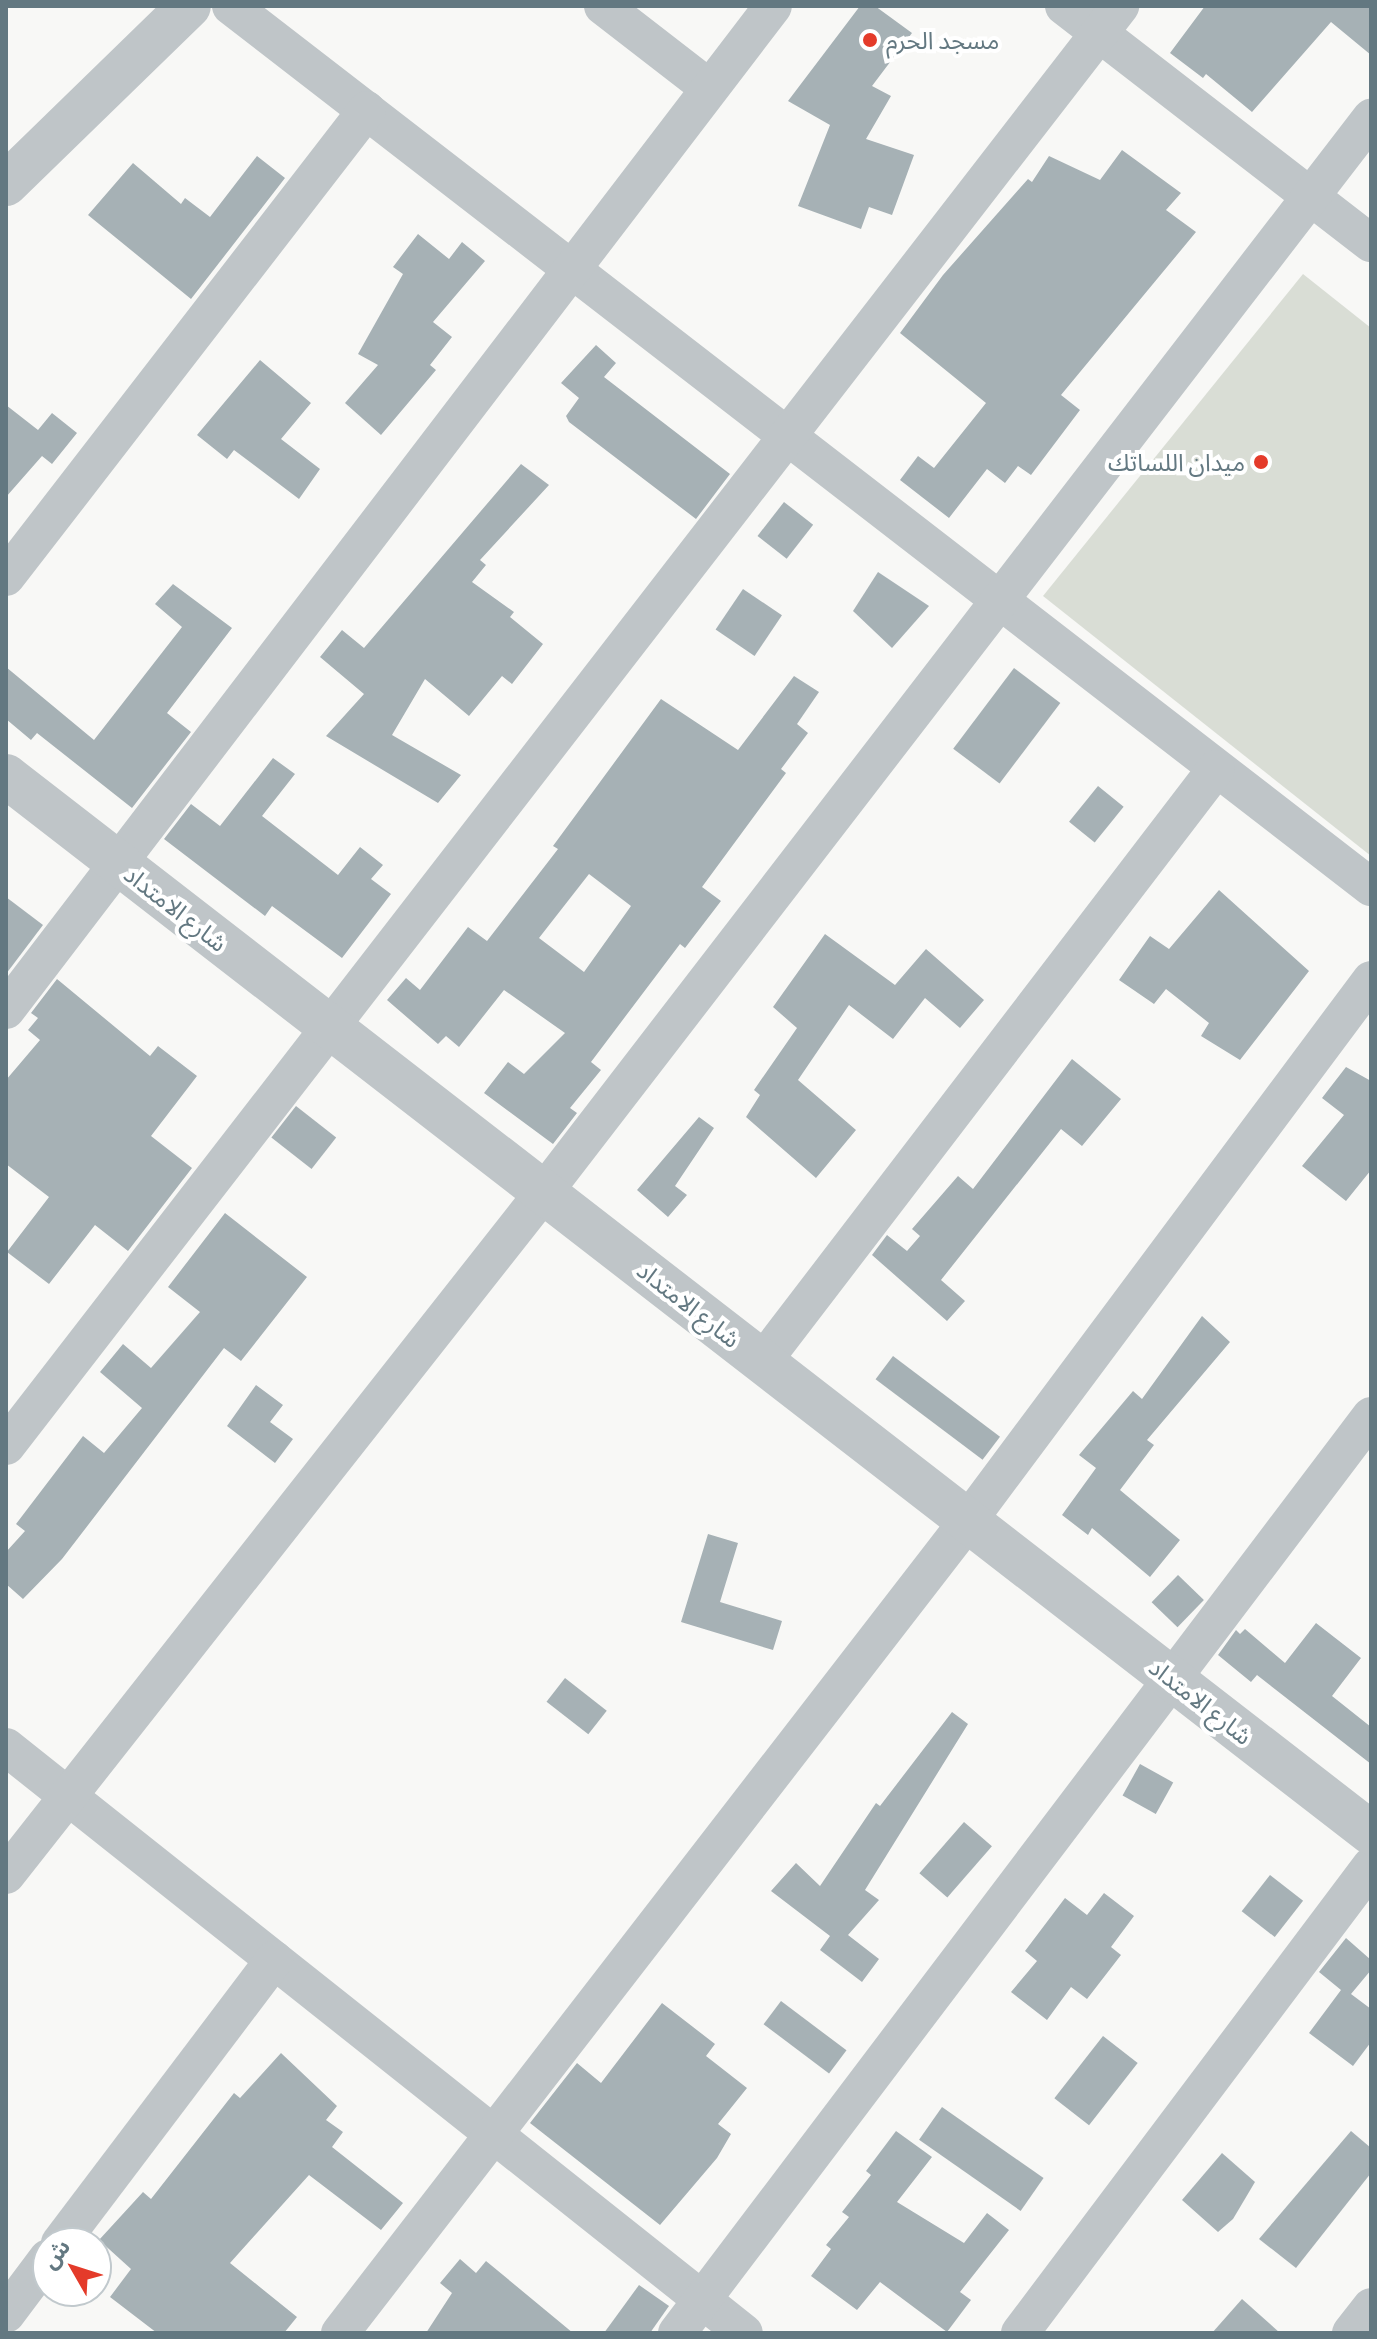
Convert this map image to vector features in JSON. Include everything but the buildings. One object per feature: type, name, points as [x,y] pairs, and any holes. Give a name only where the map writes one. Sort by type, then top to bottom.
[{"type":"street","points":[[6,184],[189,6]]},
{"type":"street","points":[[231,6],[572,266],[998,601],[1371,887]]},
{"type":"street","points":[[603,6],[709,88]]},
{"type":"street","points":[[6,1010],[773,6]]},
{"type":"street","points":[[1064,6],[1110,19],[1310,196],[1371,243]]},
{"type":"street","points":[[6,1446],[332,1030],[1110,19]]},
{"type":"street","points":[[6,577],[367,110]]},
{"type":"street","points":[[6,1875],[544,1192],[1371,118]]},
{"type":"street","points":[[763,1361],[1216,769]]},
{"type":"street","name":"شارع الامتداد","points":[[6,776],[1371,1833]]},
{"type":"street","points":[[340,2333],[495,2138],[967,1522],[1371,980]]},
{"type":"street","points":[[677,2333],[1371,1416]]},
{"type":"street","points":[[6,1747],[744,2333]]},
{"type":"street","points":[[1020,2333],[1371,1866]]},
{"type":"street","points":[[72,2227],[274,1960]]},
{"type":"street","points":[[6,2314],[32,2279]]},
{"type":"street","points":[[1351,2333],[1371,2307]]},
{"type":"shaded area","name":"ميدان اللساتك","points":[[1303,274],[1371,328],[1371,856],[1043,596]]},
{"type":"place","name":"مسجد الحرم","points":[[870,40]]},
{"type":"place","name":"ميدان اللساتك","points":[[1261,462]]}]
